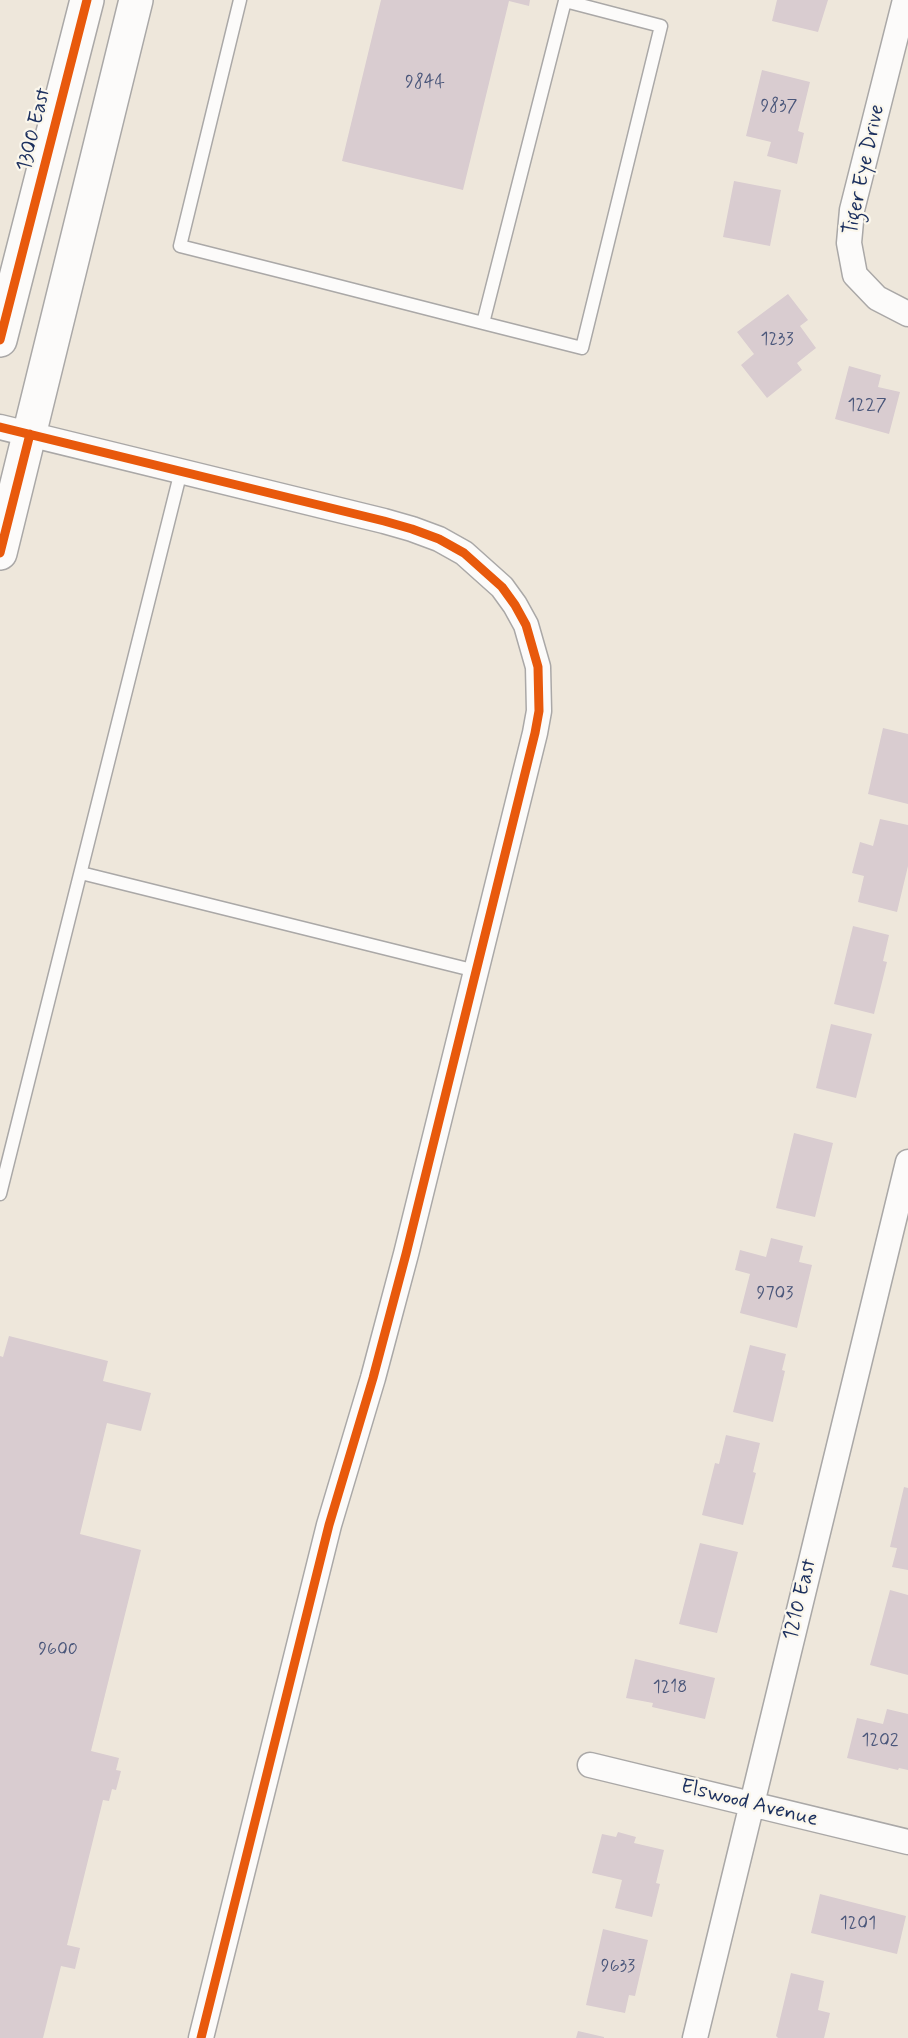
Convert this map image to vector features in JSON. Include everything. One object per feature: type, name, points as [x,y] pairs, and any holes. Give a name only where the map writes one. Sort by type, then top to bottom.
[{"type":"main road","name":"1300 East","points":[[0,340],[87,0]]},
{"type":"main road","points":[[0,553],[15,431],[136,0]]},
{"type":"street","name":"Tiger Eye Drive","points":[[905,0],[852,210],[849,243],[855,275],[877,298],[908,314]]},
{"type":"street","points":[[15,431],[393,524],[439,539],[464,553],[502,587],[526,625],[534,646],[538,668],[539,711],[476,971],[386,1330],[324,1544],[201,2038]]},
{"type":"street","name":"1210 East","points":[[695,2038],[908,1162]]},
{"type":"street","name":"Elswood Avenue","points":[[590,1765],[908,1842]]},
{"type":"lane","points":[[240,0],[180,246],[483,323],[582,348],[661,26],[565,2],[483,323]]},
{"type":"lane","points":[[0,1194],[181,471]]},
{"type":"lane","points":[[81,873],[476,971]]},
{"type":"building","points":[[381,0],[530,0],[529,6],[509,1],[463,190],[342,161]]},
{"type":"building","points":[[777,0],[828,0],[818,32],[772,21]]},
{"type":"building","points":[[762,70],[810,82],[798,131],[804,133],[797,164],[767,156],[771,142],[746,136]]},
{"type":"building","points":[[734,181],[781,190],[770,246],[723,237]]},
{"type":"building","points":[[788,294],[808,320],[800,326],[816,348],[797,363],[802,370],[767,398],[741,365],[754,354],[737,332]]},
{"type":"building","points":[[849,366],[881,375],[878,387],[900,392],[889,434],[835,419]]},
{"type":"building","points":[[883,728],[908,734],[908,804],[868,794]]},
{"type":"building","points":[[880,819],[908,825],[908,866],[897,912],[858,902],[864,876],[852,873],[860,842],[873,846]]},
{"type":"building","points":[[853,926],[889,935],[883,961],[887,962],[874,1014],[834,1004]]},
{"type":"building","points":[[831,1024],[872,1034],[856,1098],[816,1088]]},
{"type":"building","points":[[794,1133],[833,1143],[815,1217],[776,1208]]},
{"type":"building","points":[[771,1238],[803,1246],[799,1262],[812,1265],[797,1328],[740,1313],[750,1274],[735,1270],[740,1250],[766,1257]]},
{"type":"building","points":[[9,1336],[108,1361],[103,1381],[151,1393],[141,1431],[107,1423],[80,1534],[141,1550],[91,1751],[119,1758],[116,1770],[121,1771],[116,1790],[112,1789],[109,1801],[103,1800],[67,1945],[80,1948],[75,1969],[61,1966],[43,2038],[0,2038],[0,1356],[3,1357]]},
{"type":"building","points":[[750,1345],[786,1354],[782,1370],[785,1371],[773,1422],[733,1412]]},
{"type":"building","points":[[726,1435],[760,1443],[753,1472],[756,1473],[743,1525],[702,1515],[715,1463],[719,1464]]},
{"type":"building","points":[[904,1487],[908,1488],[908,1570],[892,1567],[897,1548],[890,1547]]},
{"type":"building","points":[[700,1543],[738,1552],[717,1633],[679,1624]]},
{"type":"building","points":[[890,1590],[908,1595],[908,1675],[870,1665]]},
{"type":"building","points":[[635,1659],[715,1678],[705,1719],[652,1707],[653,1703],[626,1698]]},
{"type":"building","points":[[887,1709],[908,1714],[908,1770],[899,1768],[898,1770],[847,1758],[857,1718],[883,1724]]},
{"type":"building","points":[[618,1832],[636,1837],[634,1843],[664,1850],[656,1883],[660,1884],[652,1917],[615,1908],[622,1880],[592,1873],[602,1834],[616,1837]]},
{"type":"building","points":[[820,1894],[906,1916],[897,1954],[811,1933]]},
{"type":"building","points":[[603,1929],[648,1940],[635,1996],[629,1995],[625,2013],[586,2005]]},
{"type":"building","points":[[791,1973],[824,1981],[818,2010],[830,2013],[824,2038],[778,2038],[776,2036]]},
{"type":"building","points":[[578,2031],[604,2037],[604,2038],[576,2038]]},
{"type":"cycle path","points":[[0,340],[87,0]]},
{"type":"cycle path","points":[[0,427],[384,521],[439,539],[464,553],[502,587],[526,625],[538,667],[539,711],[535,733],[406,1254],[373,1378],[329,1525],[201,2038]]},
{"type":"cycle path","points":[[0,553],[30,434]]}]
